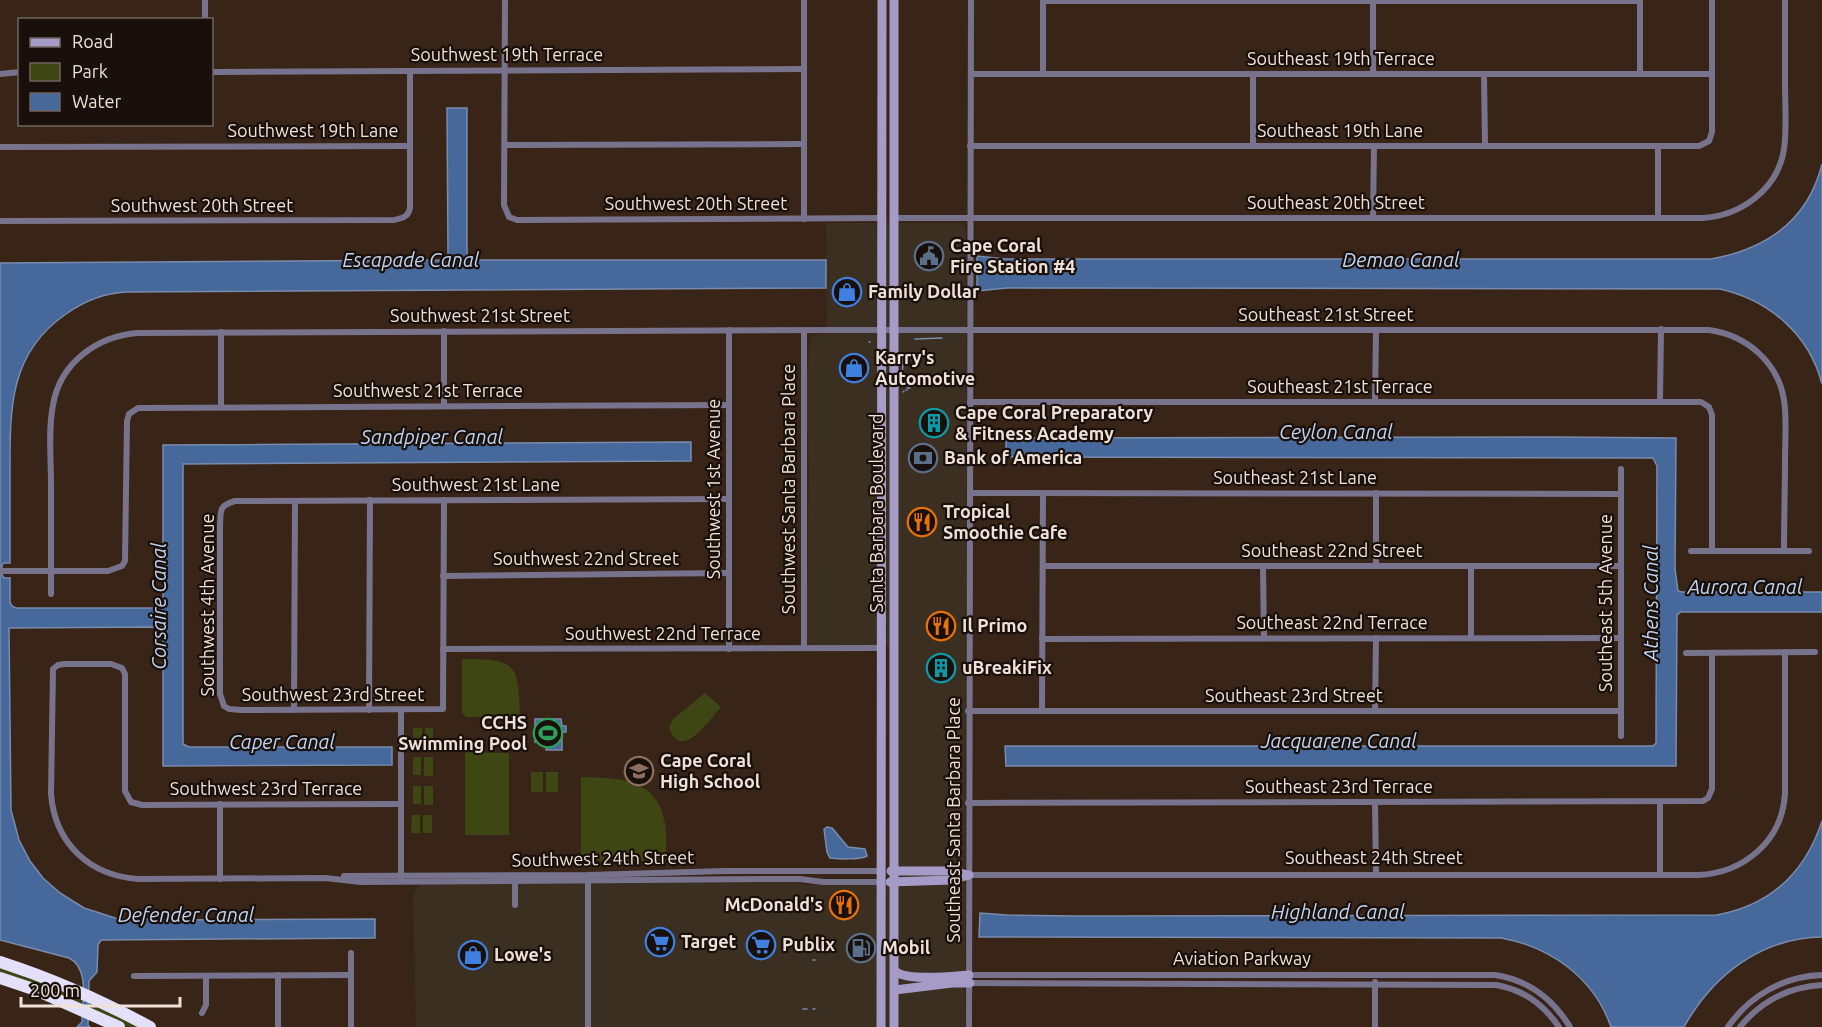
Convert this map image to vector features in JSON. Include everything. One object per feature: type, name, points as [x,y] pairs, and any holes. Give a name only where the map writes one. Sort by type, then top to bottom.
[{"type":"highway","points":[[0,962],[77,990],[150,1027]]},
{"type":"highway","points":[[0,978],[36,990],[119,1027]]},
{"type":"main road","name":"Santa Barbara Boulevard","points":[[881,1027],[878,975],[882,871],[882,0]]},
{"type":"main road","points":[[888,0],[889,63],[894,80]]},
{"type":"main road","name":"Santa Barbara Boulevard","points":[[894,0],[894,1027]]},
{"type":"main road","name":"Southeast 24th Street","points":[[882,871],[950,871],[969,875]]},
{"type":"main road","name":"Southeast 24th Street","points":[[881,882],[951,880],[969,875]]},
{"type":"main road","name":"Aviation Parkway","points":[[895,971],[902,975],[970,979]]},
{"type":"main road","points":[[878,975],[886,978],[890,986],[890,1027]]},
{"type":"main road","name":"Aviation Parkway","points":[[895,990],[970,979]]},
{"type":"street","points":[[205,0],[205,18]]},
{"type":"street","points":[[505,0],[505,145],[804,144]]},
{"type":"street","points":[[804,0],[804,219]]},
{"type":"street","name":"Southeast Santa Barbara Place","points":[[969,1027],[971,0]]},
{"type":"street","points":[[1043,73],[1043,0],[1640,1],[1640,74]]},
{"type":"street","points":[[1712,0],[1712,74]]},
{"type":"street","name":"Southeast 20th Street","points":[[894,218],[1702,218],[1724,215],[1744,206],[1768,185],[1780,163],[1784,142],[1785,0]]},
{"type":"street","points":[[1373,1],[1373,73]]},
{"type":"street","name":"Southwest 19th Terrace","points":[[213,72],[804,69]]},
{"type":"street","points":[[410,71],[410,146]]},
{"type":"street","points":[[0,74],[18,72]]},
{"type":"street","name":"Southeast 19th Terrace","points":[[971,74],[1712,74]]},
{"type":"street","points":[[1253,74],[1253,146]]},
{"type":"street","points":[[1484,74],[1485,146]]},
{"type":"street","name":"Southeast 19th Lane","points":[[970,146],[1698,146],[1709,141],[1712,132],[1712,74]]},
{"type":"street","name":"Southwest 20th Street","points":[[505,145],[504,205],[509,217],[517,220],[882,218]]},
{"type":"street","name":"Southwest 20th Street","points":[[0,222],[394,220],[404,218],[409,214],[410,146]]},
{"type":"street","name":"Southwest 19th Lane","points":[[0,147],[410,146]]},
{"type":"street","points":[[1373,218],[1374,146]]},
{"type":"street","points":[[1658,146],[1658,218]]},
{"type":"street","points":[[1660,402],[1661,329]]},
{"type":"street","name":"Southeast 21st Street","points":[[883,330],[1661,329],[1718,331],[1743,341],[1762,356],[1779,381],[1784,403],[1784,551]]},
{"type":"street","name":"Southwest 1st Avenue","points":[[729,330],[729,649]]},
{"type":"street","name":"Southwest Santa Barbara Place","points":[[804,330],[804,648]]},
{"type":"street","name":"Southwest 21st Street","points":[[51,594],[52,412],[56,391],[62,379],[83,354],[105,340],[129,333],[883,330]]},
{"type":"street","points":[[1375,402],[1376,330]]},
{"type":"street","points":[[444,331],[444,406]]},
{"type":"street","points":[[220,407],[221,332]]},
{"type":"street","name":"Southeast 21st Terrace","points":[[970,402],[1701,402],[1709,407],[1712,415],[1712,551]]},
{"type":"street","name":"Southwest 21st Terrace","points":[[51,570],[108,571],[122,566],[125,561],[127,421],[129,414],[138,408],[729,405]]},
{"type":"street","name":"Southeast 5th Avenue","points":[[1621,469],[1621,736]]},
{"type":"street","name":"Southeast 21st Lane","points":[[970,493],[1621,494]]},
{"type":"street","points":[[1042,493],[1042,711]]},
{"type":"street","points":[[1376,493],[1376,566]]},
{"type":"street","name":"Southwest 21st Lane","points":[[225,504],[235,501],[729,499]]},
{"type":"street","points":[[369,710],[370,500]]},
{"type":"street","points":[[443,649],[444,500]]},
{"type":"street","points":[[294,710],[295,501]]},
{"type":"street","name":"Southwest 4th Avenue","points":[[224,706],[220,701],[220,527],[221,509],[225,504]]},
{"type":"street","points":[[1691,551],[1809,551]]},
{"type":"street","name":"Southeast 22nd Street","points":[[1042,566],[1621,566]]},
{"type":"street","points":[[1263,566],[1264,638]]},
{"type":"street","points":[[1471,566],[1471,638]]},
{"type":"street","points":[[0,571],[51,570]]},
{"type":"street","name":"Southwest 22nd Street","points":[[443,576],[729,573]]},
{"type":"street","points":[[1375,711],[1376,638]]},
{"type":"street","name":"Southeast 22nd Terrace","points":[[1042,639],[1621,638]]},
{"type":"street","name":"Southwest 22nd Terrace","points":[[443,649],[882,648]]},
{"type":"street","name":"Southwest 23rd Street","points":[[224,706],[235,710],[443,709],[443,649]]},
{"type":"street","name":"Southeast 24th Street","points":[[969,875],[1705,874],[1725,871],[1750,858],[1768,840],[1780,818],[1784,799],[1785,652]]},
{"type":"street","points":[[1686,653],[1815,652]]},
{"type":"street","name":"Southeast 23rd Terrace","points":[[968,803],[1697,802],[1708,798],[1712,789],[1712,653]]},
{"type":"street","name":"Southwest 23rd Terrace","points":[[78,854],[60,830],[51,801],[53,669],[58,665],[111,664],[122,668],[126,680],[125,790],[131,802],[142,805],[401,804]]},
{"type":"street","points":[[401,710],[401,878]]},
{"type":"street","name":"Southeast 23rd Street","points":[[968,711],[1621,711]]},
{"type":"street","points":[[1375,802],[1376,874]]},
{"type":"street","points":[[1660,802],[1660,874]]},
{"type":"street","points":[[220,804],[220,879]]},
{"type":"street","name":"Southwest 24th Street","points":[[78,854],[95,867],[124,878],[325,878],[361,882],[401,878],[743,879],[881,882]]},
{"type":"street","name":"Southwest 24th Street","points":[[588,878],[726,871],[882,871]]},
{"type":"street","points":[[809,881],[811,876],[818,873],[848,871]]},
{"type":"street","points":[[515,878],[515,905]]},
{"type":"street","points":[[588,878],[588,1027]]},
{"type":"street","points":[[351,953],[351,1027]]},
{"type":"street","points":[[278,975],[278,1027]]},
{"type":"street","points":[[134,976],[351,975]]},
{"type":"street","points":[[1375,975],[1375,1027]]},
{"type":"street","name":"Aviation Parkway","points":[[970,979],[1375,975],[1507,977],[1544,996],[1570,1027]]},
{"type":"street","points":[[1728,1027],[1750,1002],[1772,987],[1797,978],[1822,975]]},
{"type":"street","points":[[202,1012],[206,1005],[206,976]]},
{"type":"street","name":"Aviation Parkway","points":[[970,979],[1490,984],[1518,991],[1539,1004],[1559,1027]]},
{"type":"street","points":[[1740,1027],[1754,1012],[1777,996],[1802,987],[1822,985]]},
{"type":"shaded area","points":[[826,223],[959,223],[964,225],[966,230],[965,1027],[416,1027],[413,896],[416,888],[421,884],[798,881],[803,885],[898,884],[898,645],[810,645],[806,641],[809,473],[806,373],[810,338],[814,335],[827,334]]},
{"type":"green space","points":[[462,659],[494,661],[504,663],[511,668],[516,675],[520,717],[466,717],[462,713]]},
{"type":"green space","points":[[705,693],[721,707],[695,736],[680,741],[674,737],[669,727],[673,719]]},
{"type":"green space","points":[[413,728],[422,728],[422,747],[413,746]]},
{"type":"green space","points":[[425,728],[433,728],[433,747],[424,747]]},
{"type":"green space","points":[[465,752],[509,753],[509,835],[465,835]]},
{"type":"green space","points":[[413,757],[421,757],[421,775],[413,775]]},
{"type":"green space","points":[[424,757],[433,757],[433,776],[424,776]]},
{"type":"green space","points":[[531,772],[543,772],[543,792],[531,792]]},
{"type":"green space","points":[[546,772],[558,772],[558,792],[546,792]]},
{"type":"green space","points":[[581,777],[608,778],[634,783],[654,797],[661,809],[665,824],[666,861],[586,861],[581,856]]},
{"type":"green space","points":[[413,786],[421,786],[421,804],[413,804]]},
{"type":"green space","points":[[424,786],[433,786],[433,805],[424,805]]},
{"type":"green space","points":[[412,815],[420,815],[420,833],[411,833]]},
{"type":"green space","points":[[423,815],[432,815],[432,833],[423,833]]},
{"type":"green space","points":[[0,966],[53,986],[140,1027],[128,1027],[106,1015],[0,973]]},
{"type":"water","points":[[447,108],[467,108],[467,255],[470,260],[826,260],[826,288],[126,292],[102,296],[87,302],[66,314],[47,329],[33,346],[23,364],[13,404],[10,448],[10,563],[2,565],[2,575],[4,578],[10,578],[10,602],[16,608],[159,608],[163,605],[163,445],[691,442],[691,461],[183,464],[183,744],[189,747],[392,747],[392,765],[163,766],[163,636],[161,628],[9,628],[11,810],[19,840],[30,861],[43,878],[60,893],[84,908],[115,918],[375,919],[375,938],[101,940],[98,945],[97,972],[89,981],[88,1025],[90,1027],[77,1027],[82,1022],[83,986],[80,969],[76,963],[69,958],[0,940],[0,263],[444,260],[448,254]]},
{"type":"water","name":"Demao Canal","points":[[1822,164],[1822,384],[1807,350],[1784,322],[1755,301],[1720,289],[1007,288],[977,291],[977,256],[1006,259],[1711,259],[1750,248],[1767,240],[1782,229],[1806,201]]},
{"type":"water","points":[[1006,438],[1676,438],[1675,569],[1678,591],[1822,592],[1822,612],[1681,612],[1677,615],[1676,766],[1006,766],[1005,746],[1653,746],[1656,743],[1657,466],[1653,458],[1006,457]]},
{"type":"water","points":[[535,719],[561,719],[562,726],[566,726],[566,732],[562,732],[562,750],[546,750],[546,743],[535,742]]},
{"type":"water","points":[[1822,821],[1822,937],[1779,944],[1741,963],[1709,991],[1684,1027],[1611,1027],[1594,994],[1568,967],[1537,949],[1501,938],[979,937],[980,913],[1075,916],[1717,915],[1754,903],[1783,884],[1806,856]]},
{"type":"water","points":[[832,828],[848,847],[865,849],[867,856],[855,859],[830,858],[824,829]]},
{"type":"waterway","points":[[915,339],[942,338]]},
{"type":"waterway","points":[[902,386],[903,357]]},
{"type":"place","name":"Cape Coral Fire Station #4","points":[[929,256]]},
{"type":"place","name":"Family Dollar","points":[[847,292]]},
{"type":"place","name":"Karry's Automotive","points":[[854,368]]},
{"type":"place","name":"Cape Coral Preparatory & Fitness Academy","points":[[934,423]]},
{"type":"place","name":"Bank of America","points":[[923,458]]},
{"type":"place","name":"Tropical Smoothie Cafe","points":[[922,522]]},
{"type":"place","name":"Il Primo","points":[[941,626]]},
{"type":"place","name":"uBreakiFix","points":[[941,668]]},
{"type":"place","name":"CCHS Swimming Pool","points":[[548,733]]},
{"type":"place","name":"Cape Coral High School","points":[[639,771]]},
{"type":"place","name":"McDonald's","points":[[844,905]]},
{"type":"place","name":"Target","points":[[660,942]]},
{"type":"place","name":"Publix","points":[[761,945]]},
{"type":"place","name":"Mobil","points":[[861,948]]},
{"type":"place","name":"Lowe's","points":[[473,955]]},
{"type":"water label","name":"Escapade Canal","points":[[411,260]]},
{"type":"water label","name":"Ceylon Canal","points":[[1336,432]]},
{"type":"water label","name":"Sandpiper Canal","points":[[432,437]]},
{"type":"water label","name":"Aurora Canal","points":[[1745,587]]},
{"type":"water label","name":"Athens Canal","points":[[1651,603]]},
{"type":"water label","name":"Corsaire Canal","points":[[159,606]]},
{"type":"water label","name":"Jacquarene Canal","points":[[1339,741]]},
{"type":"water label","name":"Caper Canal","points":[[282,742]]},
{"type":"water label","name":"Highland Canal","points":[[1338,912]]},
{"type":"water label","name":"Defender Canal","points":[[186,915]]}]
